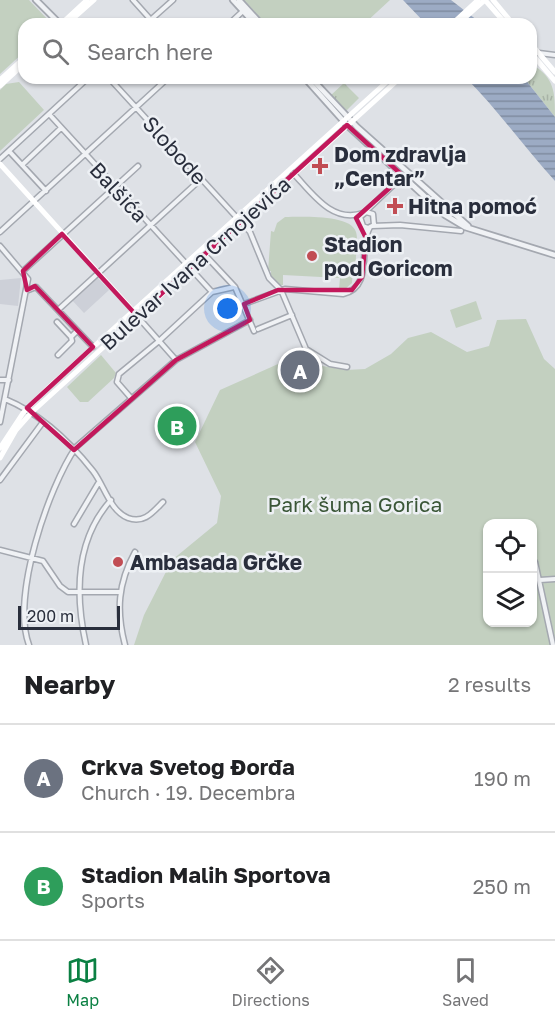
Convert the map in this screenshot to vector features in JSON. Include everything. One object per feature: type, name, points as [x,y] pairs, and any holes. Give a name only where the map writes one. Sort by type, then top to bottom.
[{"type":"main road","points":[[67,18],[87,0]]},
{"type":"main road","points":[[74,18],[93,0]]},
{"type":"main road","points":[[459,18],[478,2],[485,0],[501,18]]},
{"type":"main road","points":[[493,0],[508,18]]},
{"type":"main road","points":[[463,18],[478,2]]},
{"type":"main road","points":[[537,51],[554,77]]},
{"type":"main road","points":[[537,59],[554,77]]},
{"type":"main road","points":[[0,80],[18,64]]},
{"type":"main road","points":[[0,86],[18,70]]},
{"type":"main road","name":"Bulevar Ivana Crnojevića","points":[[0,458],[30,410],[386,84]]},
{"type":"main road","name":"Bulevar Ivana Crnojevića","points":[[347,121],[393,84]]},
{"type":"main road","points":[[0,164],[135,313]]},
{"type":"main road","name":"Bulevar Ivana Crnojevića","points":[[187,266],[205,254],[238,219]]},
{"type":"main road","name":"Bulevar Ivana Crnojevića","points":[[0,448],[30,410],[93,347],[135,313]]},
{"type":"street","points":[[36,0],[54,18]]},
{"type":"street","points":[[133,0],[149,18]]},
{"type":"street","points":[[153,18],[172,0]]},
{"type":"street","points":[[233,0],[249,18]]},
{"type":"street","points":[[239,0],[256,18]]},
{"type":"street","points":[[235,18],[243,11]]},
{"type":"street","points":[[539,53],[555,55]]},
{"type":"street","points":[[0,159],[82,84]]},
{"type":"street","name":"Slobode","points":[[115,84],[251,234],[269,278],[281,290],[306,349],[324,362],[347,367]]},
{"type":"street","points":[[0,232],[161,84]]},
{"type":"street","points":[[313,84],[347,121],[404,174],[470,228],[555,255]]},
{"type":"street","name":"Balšića","points":[[49,114],[114,188],[212,292]]},
{"type":"street","points":[[22,165],[61,129]]},
{"type":"street","points":[[9,151],[46,191]]},
{"type":"street","points":[[23,271],[138,166]]},
{"type":"street","points":[[291,171],[330,211],[345,214],[371,212],[387,224]]},
{"type":"street","points":[[366,238],[361,225],[364,212],[404,174]]},
{"type":"street","points":[[58,310],[201,179]]},
{"type":"street","points":[[244,304],[281,290],[343,294],[349,292],[362,276],[366,238],[375,217],[376,201]]},
{"type":"street","points":[[345,214],[361,225],[371,227],[387,224],[461,231]]},
{"type":"street","points":[[0,246],[28,279],[0,422]]},
{"type":"street","points":[[205,254],[235,287],[256,330],[292,315]]},
{"type":"street","points":[[25,291],[36,287],[93,347]]},
{"type":"street","points":[[131,398],[117,382],[119,374],[212,292],[235,287]]},
{"type":"street","points":[[135,313],[176,360]]},
{"type":"street","points":[[29,645],[23,625],[34,558],[52,492],[74,450],[176,360],[250,320]]},
{"type":"street","points":[[57,322],[71,337]]},
{"type":"street","points":[[58,355],[72,341],[71,337],[77,331]]},
{"type":"street","points":[[0,380],[9,380]]},
{"type":"street","points":[[5,399],[30,410],[74,450],[95,472],[99,482],[121,514],[136,520],[148,516],[163,502]]},
{"type":"street","points":[[0,480],[43,422]]},
{"type":"street","points":[[74,524],[99,482]]},
{"type":"street","points":[[86,645],[80,593],[80,571],[84,547],[111,500]]},
{"type":"street","points":[[0,550],[45,563],[63,590],[80,593],[120,592]]},
{"type":"street","points":[[125,645],[119,618],[120,592],[124,574],[135,552]]},
{"type":"street","points":[[537,569],[552,645]]},
{"type":"street","points":[[540,580],[555,579]]},
{"type":"highlighted area","points":[[347,125],[403,176],[356,218],[366,238],[362,277],[352,290],[278,290],[244,304],[250,320],[176,360],[74,450],[27,408],[93,347],[35,286],[27,290],[23,271],[62,234],[137,316]]},
{"type":"shaded area","points":[[96,276],[109,290],[84,313],[71,299]]},
{"type":"shaded area","points":[[21,278],[18,306],[0,304],[0,280]]},
{"type":"green space","points":[[0,0],[29,0],[46,18],[18,18],[18,58],[0,74]]},
{"type":"green space","points":[[244,0],[390,0],[370,18],[260,18]]},
{"type":"green space","points":[[537,68],[545,74],[552,86],[555,117],[529,84],[537,84]]},
{"type":"green space","points":[[18,82],[21,84],[44,110],[0,151],[0,90],[6,84]]},
{"type":"green space","points":[[345,84],[359,98],[346,111],[330,96]]},
{"type":"green space","name":"Stadion pod Goricom","points":[[285,217],[335,219],[352,226],[356,232],[357,241],[352,283],[344,290],[339,289],[340,278],[283,275],[283,285],[278,285],[271,277],[271,271],[268,271],[271,231],[274,232],[277,223]]},
{"type":"green space","points":[[476,301],[482,319],[456,328],[450,310]]},
{"type":"green space","name":"Park šuma Gorica","points":[[526,319],[544,359],[555,369],[555,645],[134,645],[144,615],[172,560],[217,523],[221,496],[195,442],[220,390],[287,360],[346,370],[365,369],[391,354],[408,338],[431,332],[467,352],[489,346],[497,320]]},
{"type":"green space","points":[[101,355],[116,373],[114,378],[88,402],[80,402],[67,387]]},
{"type":"green space","points":[[177,405],[191,410],[189,416],[194,419],[184,446],[179,448],[162,442],[160,434],[171,408],[175,409]]},
{"type":"water","points":[[403,0],[451,0],[474,18],[420,18]]},
{"type":"water","points":[[472,84],[529,84],[555,117],[555,181],[533,155]]},
{"type":"place","name":"Dom zdravlja „Centar”","points":[[320,166]]},
{"type":"place","name":"Hitna pomoć","points":[[395,206]]},
{"type":"place","name":"Stadion pod Goricom","points":[[312,256]]},
{"type":"place","name":"Crkva Svetog Đorđa","points":[[300,370]]},
{"type":"place","name":"Stadion Malih Sportova","points":[[177,426]]},
{"type":"place","name":"Ambasada Grčke","points":[[118,562]]}]
